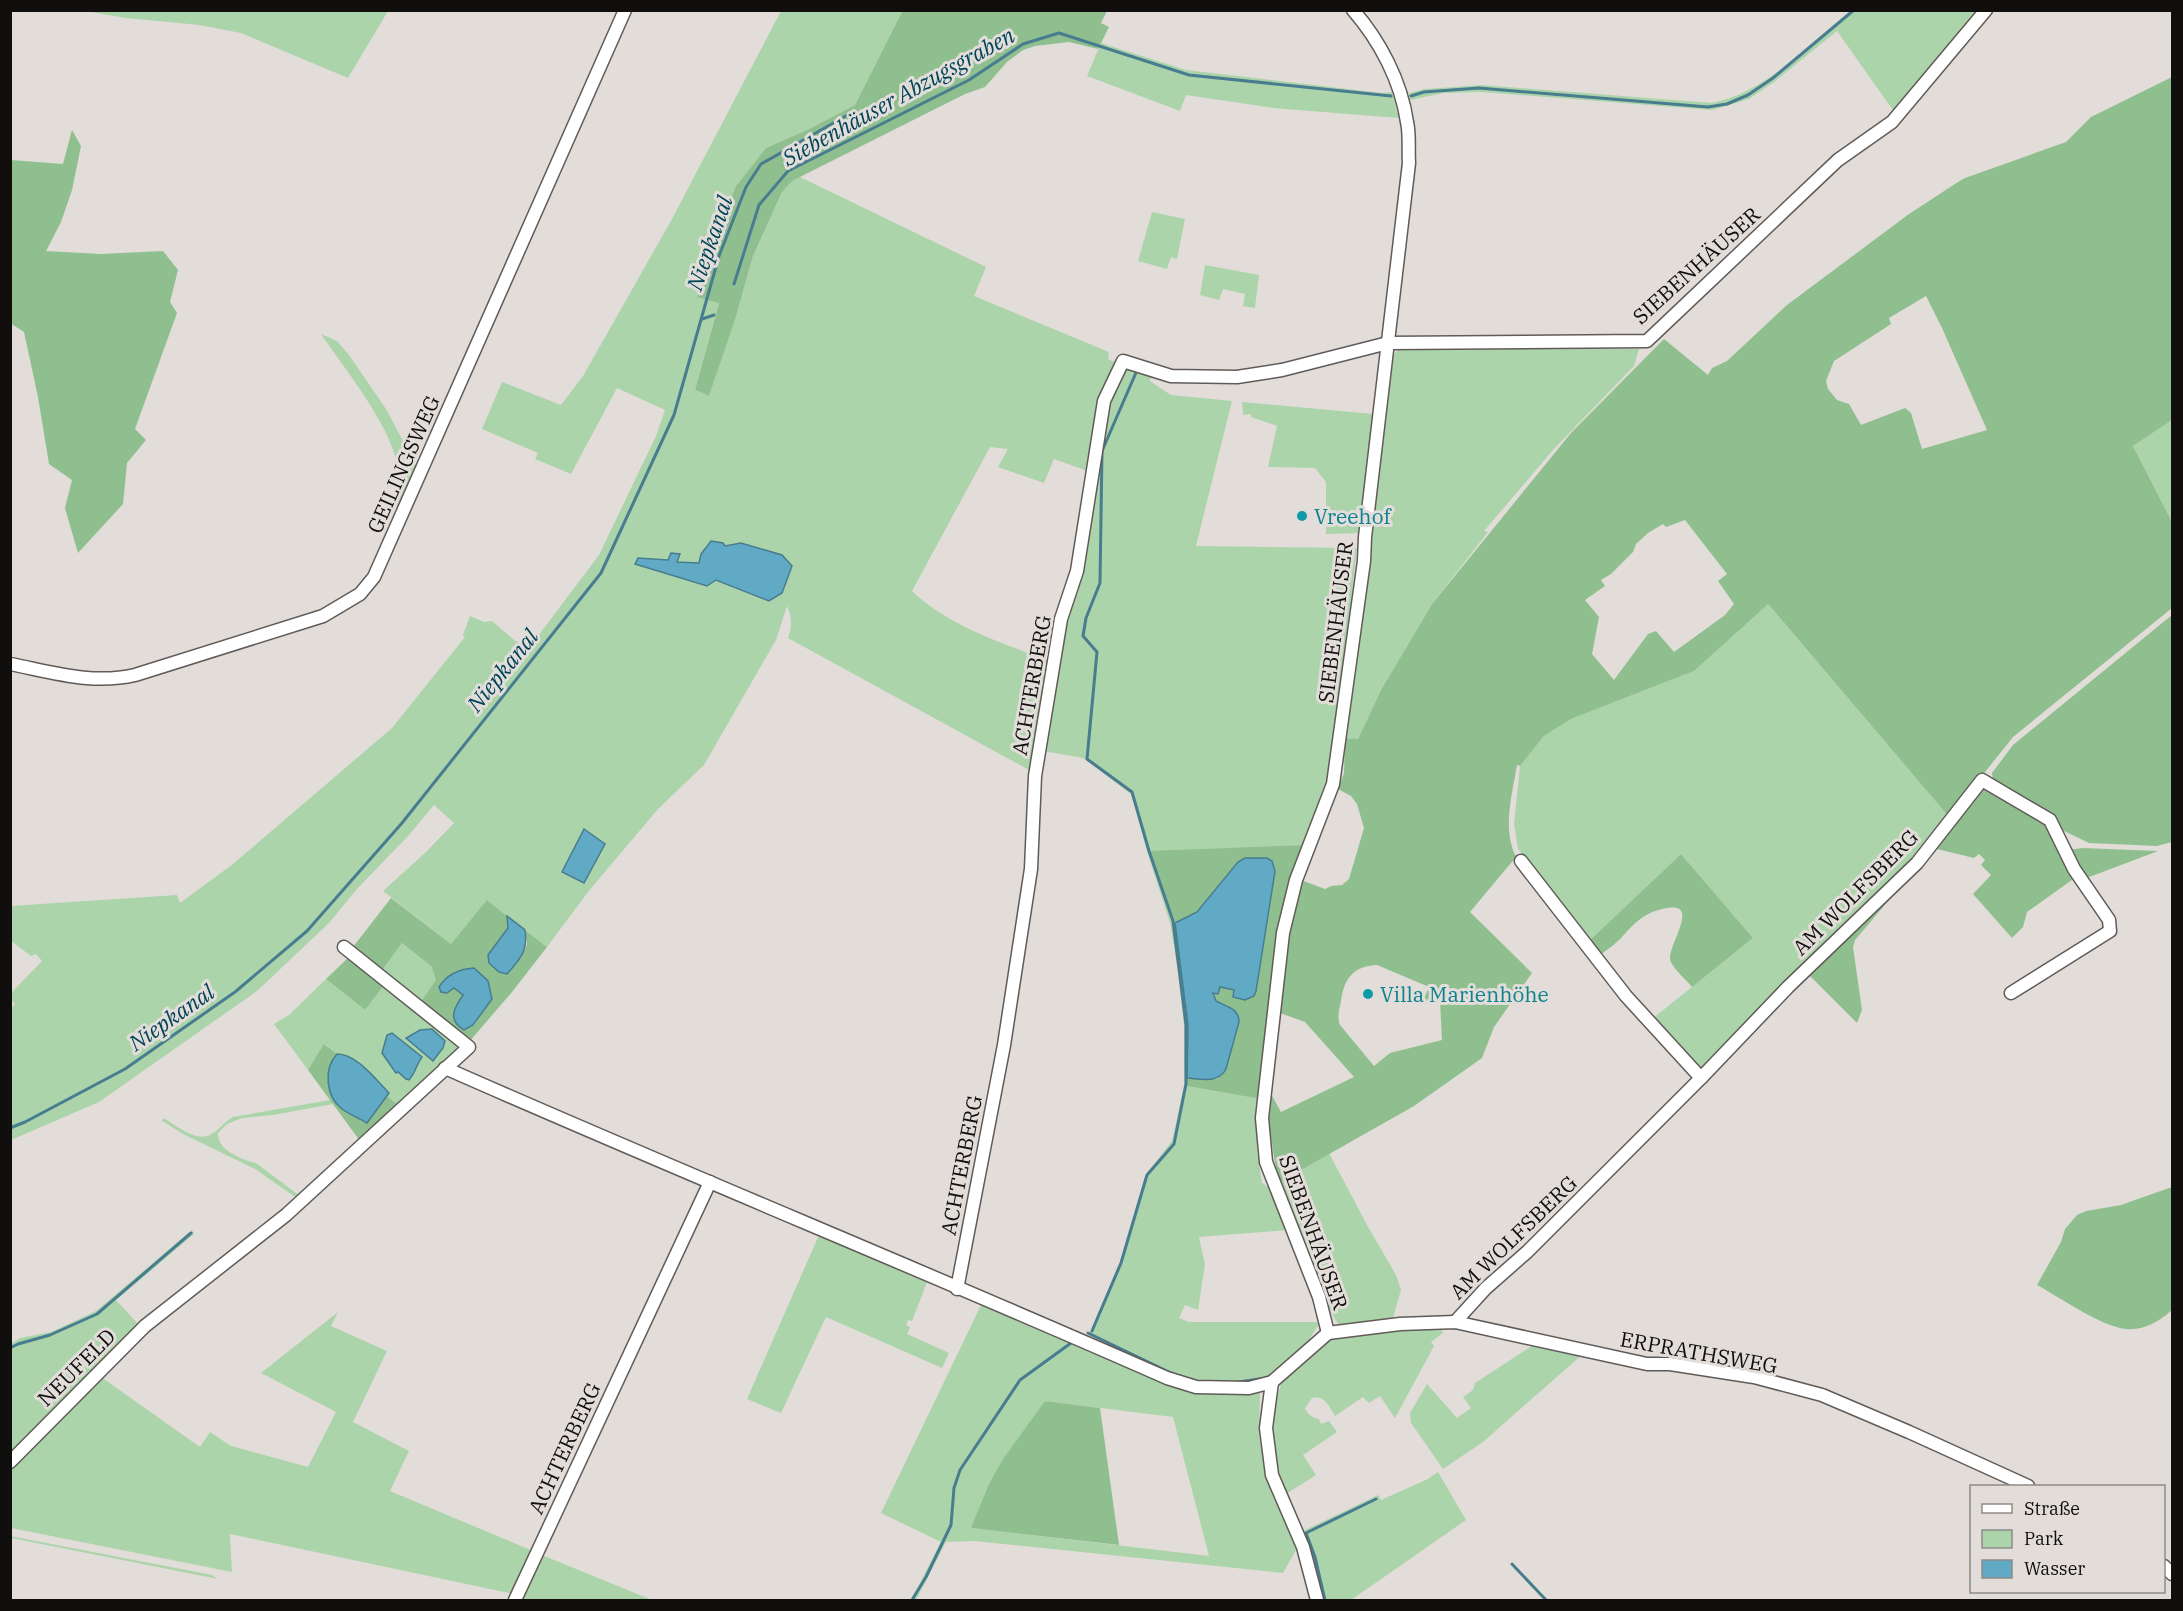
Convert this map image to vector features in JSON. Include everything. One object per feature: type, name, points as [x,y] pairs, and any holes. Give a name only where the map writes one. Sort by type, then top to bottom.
[{"type":"street","name":"GEILINGSWEG","points":[[10,663],[82,678],[113,680],[323,616],[360,594],[374,577],[625,10]]},
{"type":"street","points":[[1353,10],[1381,51],[1400,88],[1408,123],[1408,163],[1388,343]]},
{"type":"street","name":"SIEBENHÄUSER","points":[[1328,1333],[1319,1297],[1266,1162],[1262,1118],[1283,933],[1296,880],[1333,784],[1364,561],[1388,343],[1647,341],[1838,160],[1892,122],[1986,10]]},
{"type":"street","name":"ACHTERBERG","points":[[957,1289],[1004,1045],[1031,869],[1035,776],[1059,631],[1077,571],[1104,401],[1114,377],[1123,361],[1171,376],[1237,377],[1282,370],[1388,343]]},
{"type":"street","name":"AM WOLFSBERG","points":[[1455,1322],[1486,1288],[1527,1252],[1701,1078],[1788,987],[1917,863],[1982,780],[2050,820],[2074,868],[2109,920],[2110,931],[2011,993]]},
{"type":"street","points":[[1521,861],[1626,996],[1701,1078]]},
{"type":"street","points":[[344,947],[469,1047],[445,1068],[602,1138],[1167,1378],[1196,1387],[1249,1388],[1272,1382],[1328,1333]]},
{"type":"street","name":"NEUFELD","points":[[10,1461],[145,1326],[286,1215],[445,1068]]},
{"type":"street","name":"ACHTERBERG","points":[[515,1600],[710,1182]]},
{"type":"street","name":"ERPRATHSWEG","points":[[1328,1333],[1400,1324],[1455,1322],[1647,1364],[1670,1364],[1754,1377],[1822,1395],[2026,1485]]},
{"type":"street","points":[[1272,1382],[1266,1428],[1272,1475],[1303,1547],[1317,1600]]},
{"type":"green space","points":[[903,10],[1107,11],[1101,23],[1109,27],[1098,49],[1069,42],[1035,46],[1023,50],[1007,62],[985,87],[965,94],[792,181],[782,192],[753,256],[735,320],[709,396],[695,390],[719,303],[697,297],[701,281],[702,260],[706,245],[716,235],[736,186],[766,148],[855,105]]},
{"type":"green space","points":[[85,11],[388,11],[348,78],[241,33],[199,25],[126,18]]},
{"type":"green space","points":[[781,11],[903,11],[855,105],[766,148],[736,186],[716,236],[706,245],[702,260],[701,281],[697,297],[719,302],[695,390],[709,396],[735,320],[753,256],[782,192],[786,185],[798,176],[986,267],[974,296],[1109,352],[1108,359],[1117,363],[1090,472],[1054,459],[1044,483],[998,467],[1008,449],[990,447],[912,591],[943,615],[977,633],[1050,661],[1031,771],[788,638],[791,622],[787,606],[776,640],[704,765],[658,809],[588,892],[547,947],[488,901],[451,944],[383,891],[454,823],[434,805],[329,923],[257,991],[99,1102],[11,1140],[10,1009],[15,1004],[11,999],[11,993],[42,961],[36,954],[31,956],[11,941],[11,906],[177,895],[180,903],[233,864],[392,728],[465,637],[463,635],[470,616],[484,622],[492,621],[514,640],[529,648],[599,555],[656,436],[665,410],[617,388],[571,474],[535,459],[538,453],[482,429],[502,382],[561,405],[583,376],[672,219]],"holes":[[[741,543],[782,555],[792,566],[769,601],[715,580],[638,558],[668,560],[671,553],[680,554],[677,562],[700,563]]]},
{"type":"green space","points":[[1850,11],[1979,11],[1895,113],[1837,31],[1774,82],[1749,99],[1712,110],[1481,92],[1444,93],[1410,100],[1409,93],[1425,89],[1482,85],[1712,103],[1732,98],[1750,89],[1786,66]]},
{"type":"green space","points":[[1101,43],[1186,70],[1382,93],[1392,92],[1399,118],[1273,108],[1186,95],[1180,111],[1087,76]]},
{"type":"green space","points":[[2172,77],[2172,420],[2133,446],[2172,522],[2172,608],[2013,737],[1949,817],[1768,604],[1694,671],[1571,719],[1544,736],[1520,766],[1517,765],[1509,823],[1516,857],[1470,912],[1532,973],[1494,1027],[1482,1058],[1414,1106],[1278,1183],[1269,1124],[1270,1092],[1281,1112],[1354,1077],[1305,1022],[1280,1013],[1288,935],[1301,880],[1325,889],[1342,885],[1349,879],[1364,828],[1357,804],[1351,796],[1338,789],[1344,773],[1345,738],[1358,739],[1381,690],[1432,604],[1571,433],[1664,339],[1708,375],[1712,368],[1727,361],[1787,305],[1909,214],[1965,178],[2066,142],[2091,117]],"holes":[[[1926,296],[1987,430],[1922,449],[1911,413],[1905,408],[1861,425],[1849,404],[1837,400],[1828,389],[1826,381],[1834,361],[1891,324],[1889,318]],[[1685,520],[1727,574],[1718,581],[1734,604],[1725,615],[1674,652],[1656,631],[1648,634],[1614,680],[1592,654],[1599,617],[1585,600],[1605,586],[1601,580],[1611,574],[1648,533],[1663,524],[1666,527]],[[1377,965],[1429,987],[1423,1001],[1440,1001],[1442,1040],[1390,1053],[1374,1066],[1340,1025],[1339,1019],[1342,993],[1347,980],[1356,971]]]},
{"type":"green space","points":[[72,130],[81,146],[72,190],[61,222],[46,251],[100,254],[163,251],[178,270],[170,302],[177,313],[135,429],[146,440],[127,463],[123,504],[78,553],[65,508],[72,480],[49,464],[24,332],[10,323],[11,160],[63,164]]},
{"type":"green space","points":[[1152,212],[1185,219],[1177,259],[1171,257],[1167,269],[1138,261]]},
{"type":"green space","points":[[1205,265],[1259,275],[1255,308],[1243,306],[1245,294],[1223,289],[1219,300],[1200,295]]},
{"type":"green space","points":[[321,334],[337,341],[349,355],[386,409],[417,467],[396,515],[399,475],[385,430],[365,396]]},
{"type":"green space","points":[[1402,346],[1639,349],[1634,366],[1553,450],[1484,531],[1488,532],[1432,604],[1381,690],[1358,739],[1345,738],[1393,355]]},
{"type":"green space","points":[[1126,364],[1152,374],[1150,381],[1171,395],[1232,401],[1196,546],[1357,548],[1331,771],[1304,845],[1150,852],[1175,923],[1188,1025],[1187,1086],[1260,1099],[1257,1151],[1262,1183],[1275,1191],[1289,1230],[1199,1237],[1205,1264],[1198,1310],[1185,1305],[1179,1318],[1189,1322],[1320,1322],[1309,1340],[1267,1379],[1230,1384],[1209,1384],[1180,1379],[1089,1335],[1120,1262],[1146,1174],[1172,1141],[1184,1086],[1184,1027],[1181,988],[1170,923],[1131,794],[1083,758],[1043,751],[1109,393]]},
{"type":"green space","points":[[1242,402],[1373,414],[1359,533],[1326,534],[1326,482],[1315,468],[1268,467],[1277,426],[1251,417],[1251,414],[1243,415]]},
{"type":"green space","points":[[2172,420],[2172,522],[2133,446]]},
{"type":"green space","points":[[1767,603],[1949,817],[1919,856],[1701,1075],[1652,1019],[1753,938],[1681,854],[1589,941],[1518,849],[1514,824],[1520,766],[1544,736],[1571,719],[1694,671]]},
{"type":"green space","points":[[2172,615],[2172,842],[2157,846],[2089,843],[2062,830],[2047,814],[1993,780],[1992,773],[2013,745]]},
{"type":"green space","points":[[1983,785],[2049,825],[2076,877],[2027,912],[2023,927],[2012,938],[1973,894],[1991,875],[1981,865],[1985,860],[1979,854],[1974,858],[1933,848]]},
{"type":"green space","points":[[1304,845],[1260,1099],[1187,1086],[1187,1078],[1217,1079],[1226,1069],[1239,1022],[1232,1008],[1216,1001],[1213,993],[1220,987],[1234,990],[1233,996],[1254,996],[1275,871],[1267,858],[1245,858],[1238,862],[1197,912],[1175,923],[1150,851]]},
{"type":"green space","points":[[2083,848],[2158,851],[2084,879],[2067,850]]},
{"type":"green space","points":[[1681,854],[1753,938],[1692,987],[1671,962],[1670,955],[1682,917],[1681,911],[1675,908],[1655,911],[1644,917],[1600,955],[1589,941]]},
{"type":"green space","points":[[1900,887],[1855,940],[1853,947],[1862,1010],[1857,1023],[1808,974]]},
{"type":"green space","points":[[391,898],[451,944],[487,900],[507,916],[508,928],[488,955],[521,958],[527,944],[525,930],[547,947],[469,1042],[420,1003],[436,980],[432,967],[402,943],[381,972],[353,947]],"holes":[[[488,981],[492,999],[474,1025],[464,995],[454,988]]]},
{"type":"green space","points":[[402,943],[432,967],[437,980],[420,1003],[381,972]]},
{"type":"green space","points":[[350,956],[385,984],[365,1010],[326,979]]},
{"type":"green space","points":[[326,979],[365,1010],[385,984],[459,1043],[460,1051],[399,1106],[387,1096],[389,1093],[359,1063],[352,1058],[337,1054],[325,1044],[308,1070],[274,1024],[289,1015]]},
{"type":"green space","points":[[324,1044],[337,1054],[332,1060],[367,1123],[387,1096],[399,1106],[360,1141],[308,1070]]},
{"type":"green space","points":[[330,1100],[333,1104],[242,1118],[227,1124],[218,1133],[226,1149],[238,1157],[256,1163],[300,1196],[298,1199],[255,1169],[185,1135],[162,1121],[164,1118],[192,1135],[204,1137],[213,1133],[233,1117]]},
{"type":"green space","points":[[1329,1153],[1396,1275],[1401,1290],[1392,1321],[1341,1328],[1322,1295],[1298,1238],[1278,1183]]},
{"type":"green space","points":[[2172,1187],[2172,1310],[2162,1318],[2139,1328],[2116,1327],[2104,1323],[2037,1285],[2061,1242],[2065,1229],[2077,1215],[2086,1211],[2121,1205]]},
{"type":"green space","points":[[192,1230],[194,1234],[116,1300],[140,1326],[11,1456],[11,1344],[20,1338],[51,1332],[96,1311]]},
{"type":"green space","points":[[819,1235],[927,1282],[912,1321],[908,1320],[906,1325],[910,1327],[907,1334],[949,1353],[942,1368],[826,1317],[781,1413],[747,1399]]},
{"type":"green space","points":[[981,1305],[1185,1389],[1231,1395],[1260,1392],[1259,1435],[1266,1476],[1296,1550],[1283,1573],[974,1541],[946,1542],[916,1600],[911,1600],[941,1542],[881,1513]],"holes":[[[1045,1401],[1173,1417],[1209,1556],[971,1528]]]},
{"type":"green space","points":[[338,1312],[331,1326],[387,1351],[353,1422],[409,1451],[390,1491],[533,1551],[513,1594],[230,1534],[232,1572],[11,1528],[11,1468],[101,1377],[200,1447],[210,1432],[231,1446],[308,1467],[336,1412],[261,1373]]},
{"type":"green space","points":[[1440,1326],[1443,1333],[1431,1342],[1434,1346],[1395,1418],[1380,1396],[1369,1403],[1363,1397],[1335,1416],[1323,1400],[1312,1398],[1305,1408],[1307,1412],[1319,1419],[1321,1424],[1329,1421],[1337,1432],[1303,1455],[1316,1475],[1286,1494],[1274,1455],[1272,1414],[1283,1378],[1330,1338]]},
{"type":"green space","points":[[1538,1342],[1584,1353],[1483,1442],[1443,1469],[1411,1423],[1410,1413],[1427,1384],[1457,1418],[1471,1408],[1463,1397],[1473,1390],[1475,1383]]},
{"type":"green space","points":[[1045,1401],[1100,1408],[1119,1545],[971,1528],[989,1484],[1003,1459]]},
{"type":"green space","points":[[1438,1472],[1466,1520],[1351,1600],[1322,1600],[1303,1531],[1378,1495],[1381,1500],[1428,1479]]},
{"type":"green space","points":[[10,1536],[212,1575],[218,1579],[11,1538]]},
{"type":"green space","points":[[542,1555],[652,1600],[521,1600]]},
{"type":"water","points":[[711,541],[723,543],[725,546],[741,543],[782,555],[792,566],[782,593],[769,601],[716,580],[707,586],[635,564],[638,558],[668,560],[671,553],[680,554],[677,562],[699,563],[701,554]]},
{"type":"water","points":[[584,829],[605,844],[584,883],[562,872]]},
{"type":"water","points":[[1245,858],[1267,858],[1272,861],[1275,871],[1256,991],[1254,996],[1245,1000],[1233,997],[1234,990],[1220,987],[1218,994],[1213,993],[1216,1001],[1232,1008],[1239,1022],[1226,1069],[1223,1074],[1214,1079],[1187,1078],[1188,1025],[1175,923],[1197,912],[1238,862]]},
{"type":"water","points":[[507,916],[525,930],[526,937],[522,954],[507,974],[499,972],[489,963],[488,955],[508,928]]},
{"type":"water","points":[[474,968],[488,981],[492,999],[473,1025],[464,1030],[454,1018],[455,1009],[463,995],[454,988],[447,993],[441,992],[439,987],[454,973]]},
{"type":"water","points":[[432,1029],[445,1041],[443,1048],[433,1061],[406,1038],[420,1030]]},
{"type":"water","points":[[392,1033],[422,1057],[409,1080],[398,1072],[396,1073],[382,1053],[387,1035]]},
{"type":"water","points":[[337,1054],[352,1058],[359,1063],[389,1093],[367,1123],[342,1109],[332,1097],[328,1075]]},
{"type":"waterway","name":"Siebenhäuser Abzugsgraben","points":[[1411,96],[1424,92],[1479,88],[1708,107],[1727,104],[1748,95],[1773,78],[1854,10]]},
{"type":"waterway","name":"Siebenhäuser Abzugsgraben","points":[[734,284],[759,205],[788,171],[969,80],[1023,44],[1059,33],[1189,75],[1391,96]]},
{"type":"waterway","name":"Niepkanal","points":[[10,1128],[125,1069],[235,992],[307,931],[402,823],[601,573],[674,415],[719,256],[746,187],[761,164],[851,113]]},
{"type":"waterway","name":"Siebenhäuser Abzugsgraben","points":[[702,319],[714,315]]},
{"type":"waterway","points":[[1092,1331],[1121,1263],[1147,1175],[1174,1144],[1186,1084],[1186,1025],[1173,921],[1132,792],[1087,759],[1097,652],[1083,636],[1086,618],[1100,583],[1102,451],[1138,368]]},
{"type":"waterway","points":[[10,1348],[50,1335],[97,1314],[191,1233]]},
{"type":"waterway","points":[[1088,1333],[1173,1374]]},
{"type":"waterway","points":[[912,1600],[926,1577],[951,1525],[954,1488],[960,1470],[1020,1380],[1071,1343]]},
{"type":"waterway","points":[[1239,1382],[1259,1379]]},
{"type":"waterway","points":[[1325,1600],[1315,1557],[1306,1533],[1376,1499]]},
{"type":"waterway","points":[[1512,1564],[1546,1600]]},
{"type":"place","name":"Vreehof","points":[[1302,516]]},
{"type":"place","name":"Villa Marienhöhe","points":[[1368,994]]}]
